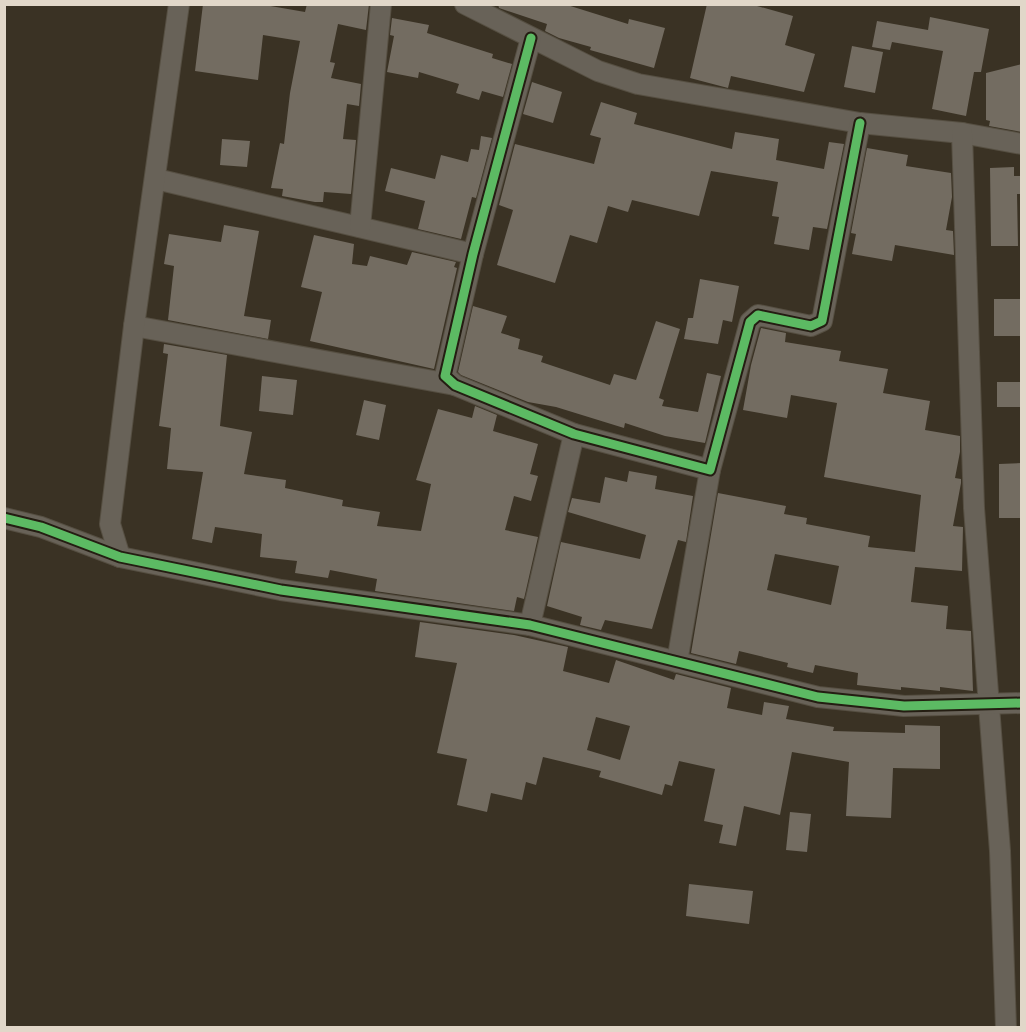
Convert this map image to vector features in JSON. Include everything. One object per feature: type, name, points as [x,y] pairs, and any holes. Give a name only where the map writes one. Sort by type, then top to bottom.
[{"type":"street","points":[[120,557],[110,524],[134,326],[179,4]]},
{"type":"street","points":[[360,227],[381,4]]},
{"type":"street","points":[[465,4],[598,71],[638,84],[860,123],[962,134],[1022,144]]},
{"type":"street","points":[[531,38],[473,254],[445,370],[447,380],[574,435],[710,470]]},
{"type":"street","points":[[677,662],[710,470],[750,322],[758,315],[811,326],[822,321],[860,123]]},
{"type":"street","points":[[962,134],[974,508],[1000,851],[1006,1028]]},
{"type":"street","points":[[156,179],[473,254]]},
{"type":"street","points":[[134,326],[455,385]]},
{"type":"street","points":[[530,625],[574,435]]},
{"type":"street","points":[[4,518],[40,527],[120,557],[281,590],[530,625],[818,697],[904,706],[1022,704]]},
{"type":"building","points":[[203,4],[259,4],[305,12],[307,4],[369,4],[366,30],[338,24],[330,62],[335,63],[331,78],[361,84],[359,106],[347,104],[343,139],[356,140],[351,194],[324,192],[323,202],[315,202],[282,196],[283,189],[271,188],[280,143],[284,144],[290,93],[300,41],[263,35],[258,80],[195,71]]},
{"type":"building","points":[[498,4],[564,4],[628,24],[629,19],[665,28],[654,68],[590,50],[591,47],[559,38],[545,31],[547,24],[499,8]]},
{"type":"building","points":[[707,4],[750,4],[793,16],[785,45],[815,54],[804,92],[731,76],[728,88],[690,78]]},
{"type":"building","points":[[930,17],[989,29],[981,72],[974,72],[966,116],[932,109],[943,51],[892,42],[890,50],[872,47],[877,21],[928,30]]},
{"type":"building","points":[[392,18],[429,25],[427,33],[493,54],[492,58],[512,64],[503,97],[482,91],[479,100],[456,93],[459,84],[419,72],[418,78],[387,72],[394,36],[390,35]]},
{"type":"building","points":[[852,46],[883,52],[875,93],[844,87]]},
{"type":"building","points":[[1022,64],[1022,132],[989,126],[990,121],[986,120],[986,73]]},
{"type":"building","points":[[532,82],[562,92],[553,123],[523,114]]},
{"type":"building","points":[[601,102],[637,113],[634,124],[732,149],[735,132],[779,139],[776,160],[824,169],[829,142],[844,144],[827,229],[813,227],[809,250],[774,244],[779,217],[772,216],[778,182],[711,171],[699,216],[632,200],[628,212],[608,206],[597,243],[570,235],[555,283],[497,265],[513,210],[499,205],[515,144],[594,164],[601,138],[590,135]]},
{"type":"building","points":[[481,136],[492,138],[476,198],[472,197],[461,239],[418,229],[425,201],[385,191],[391,168],[435,179],[441,155],[468,162],[471,149],[479,150]]},
{"type":"building","points":[[222,139],[250,141],[247,167],[220,165]]},
{"type":"building","points":[[867,148],[908,155],[906,166],[951,173],[952,197],[946,230],[953,231],[954,255],[895,245],[892,261],[852,254],[856,234],[851,233]]},
{"type":"building","points":[[1014,167],[1014,176],[1022,176],[1022,194],[1017,194],[1018,246],[991,246],[990,168]]},
{"type":"building","points":[[224,225],[259,231],[244,316],[271,320],[268,339],[168,320],[174,266],[164,264],[169,234],[221,242]]},
{"type":"building","points":[[314,235],[354,244],[352,264],[367,266],[370,256],[407,265],[412,252],[456,262],[454,267],[457,268],[434,369],[310,341],[322,292],[301,287]]},
{"type":"building","points":[[700,279],[739,286],[732,322],[723,320],[718,344],[684,339],[688,318],[693,318]]},
{"type":"building","points":[[994,299],[1022,299],[1020,336],[994,336]]},
{"type":"building","points":[[473,306],[507,316],[501,333],[520,339],[518,349],[543,356],[541,362],[610,385],[614,374],[636,380],[656,321],[680,329],[659,398],[664,400],[662,406],[698,412],[707,373],[721,376],[705,443],[665,436],[625,423],[624,428],[556,407],[528,402],[461,375],[458,372]]},
{"type":"building","points":[[761,328],[786,333],[785,342],[841,351],[839,361],[888,369],[883,393],[930,401],[925,430],[960,436],[960,452],[955,478],[961,479],[961,483],[953,526],[963,527],[962,571],[915,567],[911,602],[948,606],[946,629],[971,631],[973,691],[940,687],[940,691],[901,687],[901,690],[857,685],[858,673],[815,665],[813,673],[787,667],[788,663],[739,651],[736,664],[691,653],[718,493],[786,506],[784,514],[807,518],[806,524],[870,536],[868,547],[915,552],[921,495],[824,477],[837,403],[791,395],[787,418],[743,410],[751,365]],"holes":[[[775,554],[839,566],[831,605],[767,590]]]},
{"type":"building","points":[[164,344],[227,355],[220,426],[252,432],[244,474],[286,480],[285,488],[343,500],[342,506],[380,512],[377,526],[421,531],[431,484],[416,480],[438,409],[472,418],[475,406],[497,415],[493,431],[538,444],[530,474],[538,476],[531,501],[514,496],[505,530],[538,537],[524,599],[517,597],[514,611],[375,591],[377,579],[330,570],[328,578],[295,573],[297,561],[260,557],[262,534],[215,527],[212,543],[192,539],[203,472],[167,469],[171,428],[159,426],[168,354],[163,353]]},
{"type":"building","points":[[262,376],[297,380],[293,415],[259,411]]},
{"type":"building","points":[[997,382],[1022,382],[1022,407],[997,407]]},
{"type":"building","points":[[364,400],[386,405],[379,440],[356,435]]},
{"type":"building","points":[[1022,463],[1022,518],[999,518],[999,464]]},
{"type":"building","points":[[629,471],[657,476],[655,489],[693,496],[686,542],[678,540],[652,629],[605,620],[601,630],[580,625],[582,617],[547,606],[561,542],[640,559],[646,535],[568,512],[572,498],[600,503],[605,477],[627,482]]},
{"type":"building","points":[[420,622],[514,635],[568,647],[563,671],[609,683],[616,660],[674,680],[676,674],[731,688],[727,708],[762,715],[764,702],[789,706],[786,719],[834,727],[833,731],[905,733],[905,725],[940,726],[940,769],[893,768],[891,818],[846,816],[849,762],[792,752],[780,815],[744,806],[736,846],[719,843],[723,825],[704,821],[715,769],[679,761],[672,786],[665,784],[662,795],[599,777],[601,771],[543,757],[536,785],[526,782],[522,800],[491,793],[487,812],[457,805],[467,759],[437,753],[457,663],[415,657]],"holes":[[[596,717],[630,726],[620,760],[587,750]]]},
{"type":"building","points":[[790,812],[811,814],[807,852],[786,850]]},
{"type":"building","points":[[689,884],[753,891],[749,924],[686,916]]},
{"type":"cycle path","points":[[531,38],[473,254],[445,376],[455,385],[574,434],[710,470],[750,322],[758,315],[811,326],[822,321],[860,123]]},
{"type":"cycle path","points":[[4,518],[41,527],[120,557],[281,590],[530,625],[818,697],[904,706],[1022,703]]}]
